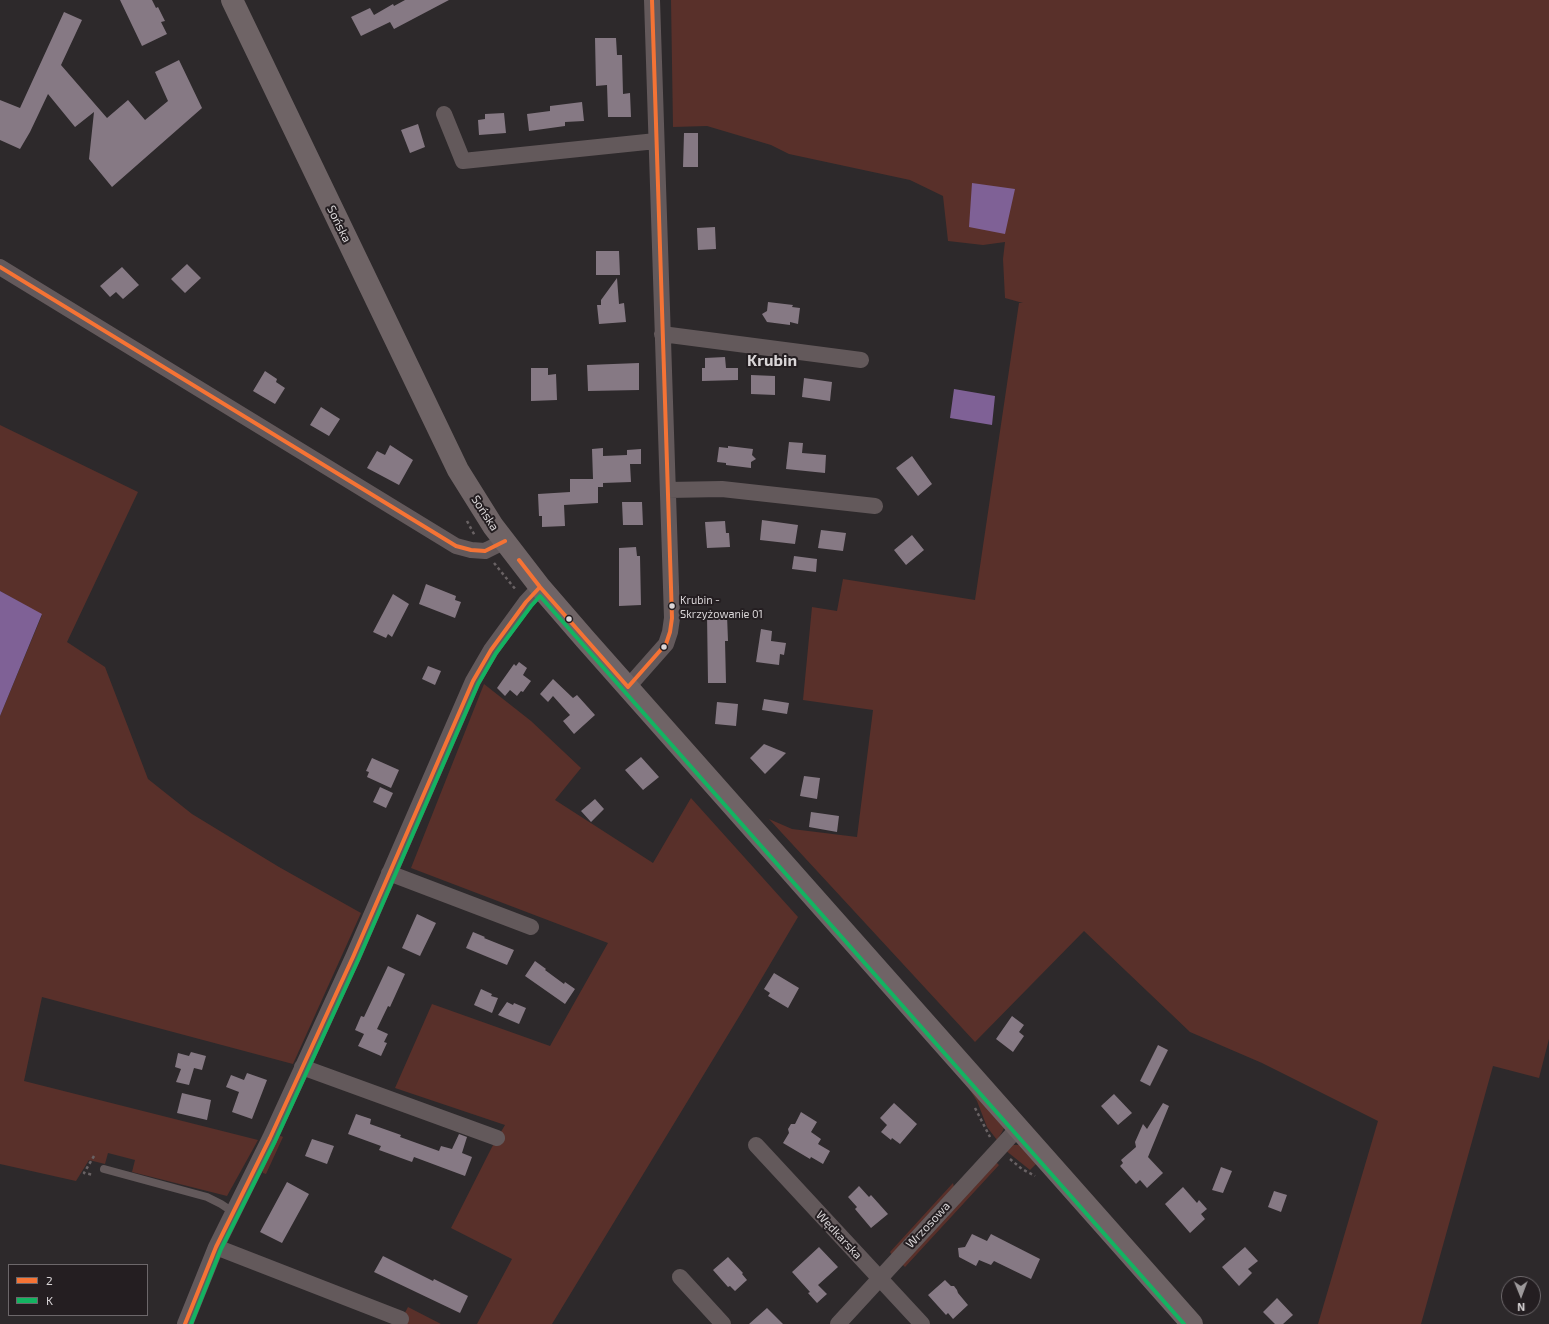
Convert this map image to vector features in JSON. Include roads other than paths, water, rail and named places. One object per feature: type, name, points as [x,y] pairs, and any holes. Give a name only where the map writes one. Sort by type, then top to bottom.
[{"type":"street","name":"Sońska","points":[[232,0],[458,470],[493,526],[540,587],[1192,1324]]},
{"type":"street","points":[[628,687],[666,644],[672,618],[652,0]]},
{"type":"street","points":[[444,114],[463,161],[656,141]]},
{"type":"street","points":[[0,267],[456,546],[471,550],[485,551],[505,541]]},
{"type":"street","points":[[662,334],[861,360]]},
{"type":"street","points":[[668,490],[722,489],[875,506]]},
{"type":"street","points":[[184,1324],[216,1247],[270,1138],[474,681],[491,650],[526,602],[540,587]]},
{"type":"street","points":[[389,873],[532,927]]},
{"type":"street","points":[[302,1067],[497,1138]]},
{"type":"street","name":"Wrzosowa","points":[[838,1324],[1019,1127]]},
{"type":"street","name":"Wędkarska","points":[[756,1145],[922,1324]]},
{"type":"street","points":[[216,1247],[401,1319]]},
{"type":"street","points":[[680,1277],[724,1324]]},
{"type":"lane","points":[[104,1170],[207,1197],[233,1212]]},
{"type":"place","name":"Krubin - Skrzyżowanie 01","points":[[672,606]]},
{"type":"district","name":"Krubin","points":[[772,361]]}]
